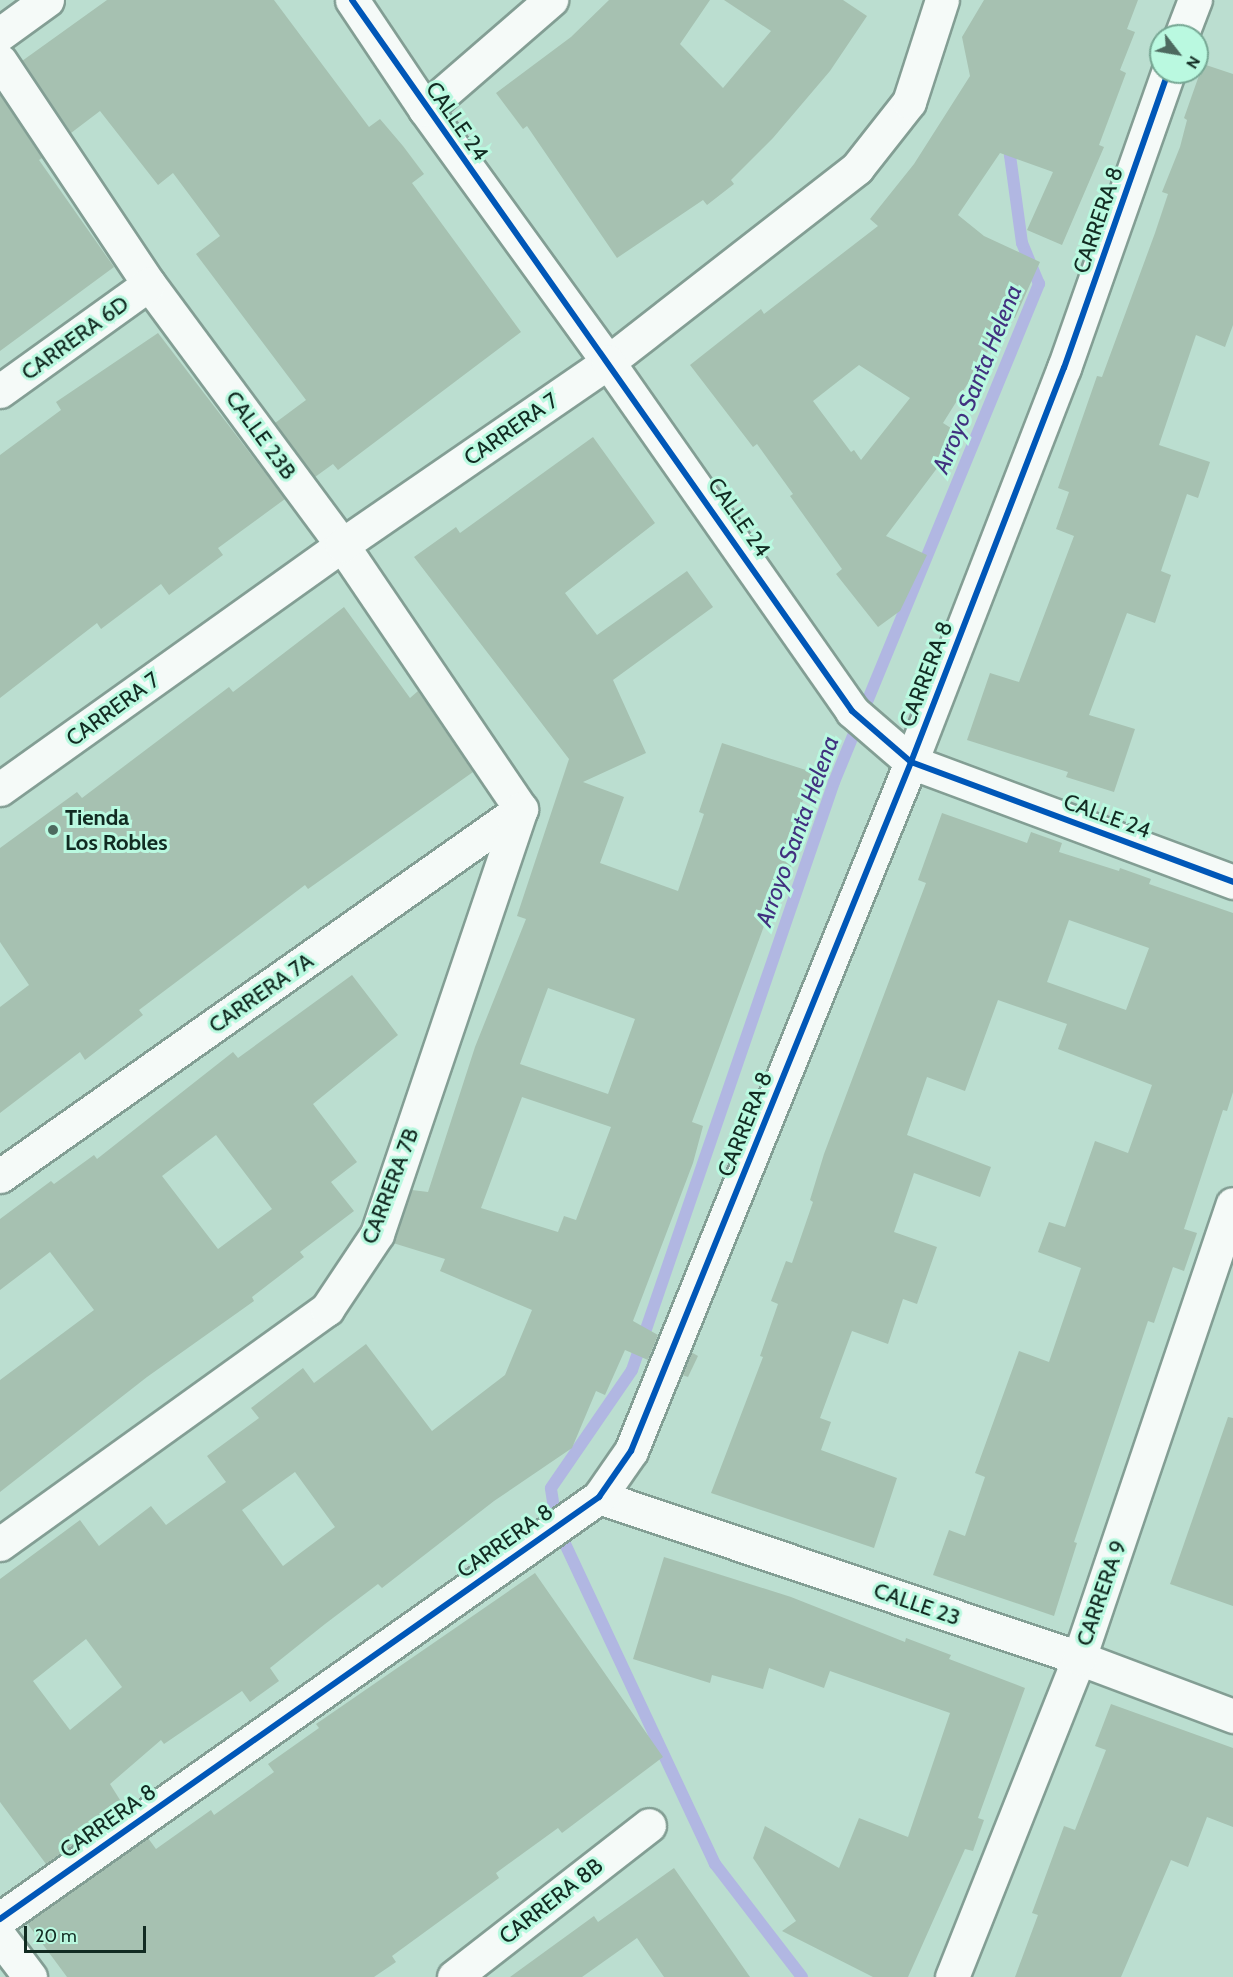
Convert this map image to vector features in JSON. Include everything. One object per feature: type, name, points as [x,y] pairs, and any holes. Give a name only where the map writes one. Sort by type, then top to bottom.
[{"type":"main road","points":[[0,34],[47,0]]},
{"type":"main road","name":"CALLE 24","points":[[352,0],[426,109],[608,362],[852,711],[911,762],[1233,882]]},
{"type":"main road","points":[[426,109],[551,0]]},
{"type":"main road","name":"CARRERA 7","points":[[0,789],[342,545],[608,362],[856,168],[909,102],[942,0]]},
{"type":"main road","points":[[1186,24],[1195,0]]},
{"type":"main road","name":"CALLE 23B","points":[[0,61],[149,284],[342,545],[521,809]]},
{"type":"main road","name":"CARRERA 8","points":[[0,1919],[599,1497],[631,1451],[911,762],[1080,326],[1164,84]]},
{"type":"main road","name":"CARRERA 6D","points":[[0,391],[149,284]]},
{"type":"main road","name":"CARRERA 7A","points":[[0,1176],[521,809]]},
{"type":"main road","name":"CARRERA 7B","points":[[0,1544],[327,1309],[377,1234],[521,809]]},
{"type":"main road","name":"CARRERA 9","points":[[952,1977],[1079,1658],[1233,1204]]},
{"type":"main road","name":"CALLE 23","points":[[599,1497],[1079,1658],[1233,1716]]},
{"type":"main road","name":"CARRERA 8B","points":[[454,1977],[649,1825]]},
{"type":"main road","points":[[0,1937],[30,1977]]},
{"type":"building","points":[[107,0],[274,0],[369,127],[380,119],[424,174],[412,183],[521,332],[338,470],[333,464],[315,477],[275,423],[306,400],[196,254],[220,236],[173,173],[158,185],[100,111],[71,133],[22,61]]},
{"type":"building","points":[[609,0],[710,0],[680,44],[723,88],[771,31],[724,0],[843,0],[867,16],[830,71],[773,138],[731,180],[734,184],[707,205],[703,200],[617,258],[527,126],[523,129],[496,93],[571,37]]},
{"type":"building","points":[[984,0],[1138,0],[1127,29],[1135,32],[1120,70],[1126,73],[1099,145],[1104,147],[1062,245],[1027,230],[1053,172],[1000,153],[958,215],[984,236],[1040,262],[1015,318],[1010,316],[943,423],[962,435],[886,536],[927,555],[900,611],[878,627],[836,574],[842,569],[790,496],[793,494],[757,444],[753,447],[690,365],[761,309],[764,314],[878,226],[870,219],[914,164],[970,76],[962,37]],"holes":[[[859,365],[910,398],[861,460],[854,450],[851,452],[813,401]]]},
{"type":"building","points":[[1209,66],[1233,74],[1233,325],[1225,347],[1196,335],[1159,445],[1210,462],[1198,498],[1187,494],[1161,571],[1171,575],[1155,623],[1127,613],[1089,715],[1135,729],[1114,792],[1066,777],[1068,772],[967,740],[990,673],[1019,682],[1074,536],[1056,529],[1069,492],[1058,488],[1097,376],[1102,377],[1155,233],[1168,194],[1162,192],[1180,147],[1187,120],[1184,118],[1196,84],[1209,84]]},
{"type":"building","points":[[0,95],[42,158],[39,160],[114,267],[0,351]]},
{"type":"building","points":[[158,333],[285,499],[218,548],[223,555],[169,595],[161,584],[101,629],[97,623],[0,698],[0,455],[61,410],[56,402]]},
{"type":"building","points":[[593,437],[655,523],[565,593],[597,635],[687,571],[713,607],[613,680],[646,753],[583,782],[624,797],[600,863],[678,891],[704,814],[699,812],[722,743],[812,772],[786,852],[795,855],[774,917],[768,915],[692,1122],[703,1126],[693,1163],[633,1321],[658,1335],[648,1360],[625,1350],[605,1395],[596,1391],[572,1448],[494,1501],[382,1588],[378,1584],[325,1624],[270,1668],[279,1681],[250,1702],[242,1691],[164,1744],[161,1740],[110,1784],[125,1808],[46,1864],[0,1802],[0,1579],[80,1520],[99,1546],[151,1506],[166,1525],[226,1482],[207,1456],[259,1418],[251,1408],[303,1368],[314,1383],[366,1344],[432,1431],[505,1375],[532,1310],[440,1271],[445,1259],[393,1243],[412,1190],[428,1192],[475,1047],[526,919],[517,916],[569,759],[414,557],[456,527],[460,533]],"holes":[[[548,988],[635,1019],[608,1094],[520,1064]],[[522,1097],[611,1127],[576,1220],[564,1216],[558,1232],[481,1208]],[[295,1472],[335,1527],[283,1566],[242,1510]],[[86,1639],[122,1687],[70,1730],[33,1681]]]},
{"type":"building","points":[[344,607],[410,698],[418,691],[473,772],[308,889],[305,885],[139,1010],[143,1015],[85,1060],[80,1052],[0,1113],[0,1007],[29,985],[0,942],[0,848],[77,792],[82,798],[229,687],[233,692]]},
{"type":"building","points":[[942,813],[1027,843],[1031,832],[1062,843],[1059,852],[1119,871],[1120,868],[1151,879],[1149,884],[1233,913],[1233,1092],[1227,1111],[1223,1110],[1184,1229],[1197,1233],[1184,1271],[1173,1267],[1154,1323],[1148,1321],[1074,1542],[1077,1543],[1054,1616],[933,1575],[949,1530],[965,1536],[985,1477],[975,1473],[1019,1351],[1049,1362],[1081,1268],[1038,1252],[1049,1222],[1065,1227],[1095,1141],[1128,1153],[1152,1085],[1058,1049],[1067,1024],[998,1000],[965,1091],[927,1077],[907,1135],[991,1167],[980,1197],[914,1173],[894,1232],[937,1247],[917,1304],[903,1299],[888,1344],[852,1331],[820,1418],[831,1422],[821,1450],[897,1478],[874,1548],[711,1493],[763,1357],[760,1356],[778,1304],[771,1301],[786,1261],[792,1263],[813,1202],[810,1200],[824,1154],[926,883],[918,880]],"holes":[[[1069,920],[1149,948],[1126,1010],[1047,982]]]},
{"type":"building","points":[[352,975],[398,1035],[313,1104],[357,1162],[331,1182],[354,1211],[300,1252],[304,1257],[252,1297],[254,1301],[147,1377],[0,1492],[0,1380],[94,1310],[50,1252],[0,1290],[0,1219],[51,1181],[54,1184],[94,1155],[97,1159],[233,1052],[238,1058]],"holes":[[[216,1135],[272,1209],[218,1249],[162,1176]]]},
{"type":"building","points":[[691,1352],[698,1356],[688,1377],[682,1375]]},
{"type":"building","points":[[1228,1417],[1233,1418],[1233,1606],[1170,1584]]},
{"type":"building","points":[[664,1557],[791,1597],[905,1642],[906,1638],[951,1655],[949,1659],[1025,1688],[978,1818],[984,1820],[973,1851],[965,1849],[908,1977],[873,1977],[782,1931],[796,1921],[753,1858],[765,1826],[839,1868],[859,1818],[908,1837],[950,1713],[830,1671],[824,1688],[769,1668],[763,1689],[712,1675],[710,1683],[633,1659]]},
{"type":"building","points":[[535,1573],[663,1757],[562,1833],[558,1828],[496,1873],[499,1878],[392,1956],[396,1962],[374,1977],[67,1977],[27,1923],[148,1838],[156,1849],[211,1810],[214,1815],[274,1772],[268,1764],[319,1728],[316,1724]]},
{"type":"building","points":[[1111,1704],[1233,1748],[1233,1827],[1207,1817],[1188,1867],[1171,1860],[1121,1977],[1015,1977],[1038,1915],[1032,1913],[1064,1826],[1075,1830],[1106,1750],[1095,1746]]},
{"type":"building","points":[[674,1868],[750,1977],[664,1977],[637,1938],[582,1977],[510,1977],[594,1916],[598,1922]]},
{"type":"waterway","name":"Arroyo Santa Helena","points":[[802,1977],[715,1864],[557,1527],[551,1488],[632,1370],[834,782],[1039,284],[1022,243],[1010,155],[1014,141]]},
{"type":"cycle path","points":[[352,0],[852,711],[911,762],[1233,882]]},
{"type":"cycle path","points":[[0,1919],[599,1497],[631,1451],[911,762],[1064,368],[1164,84]]},
{"type":"place","name":"Tienda Los Robles","points":[[53,830]]}]
